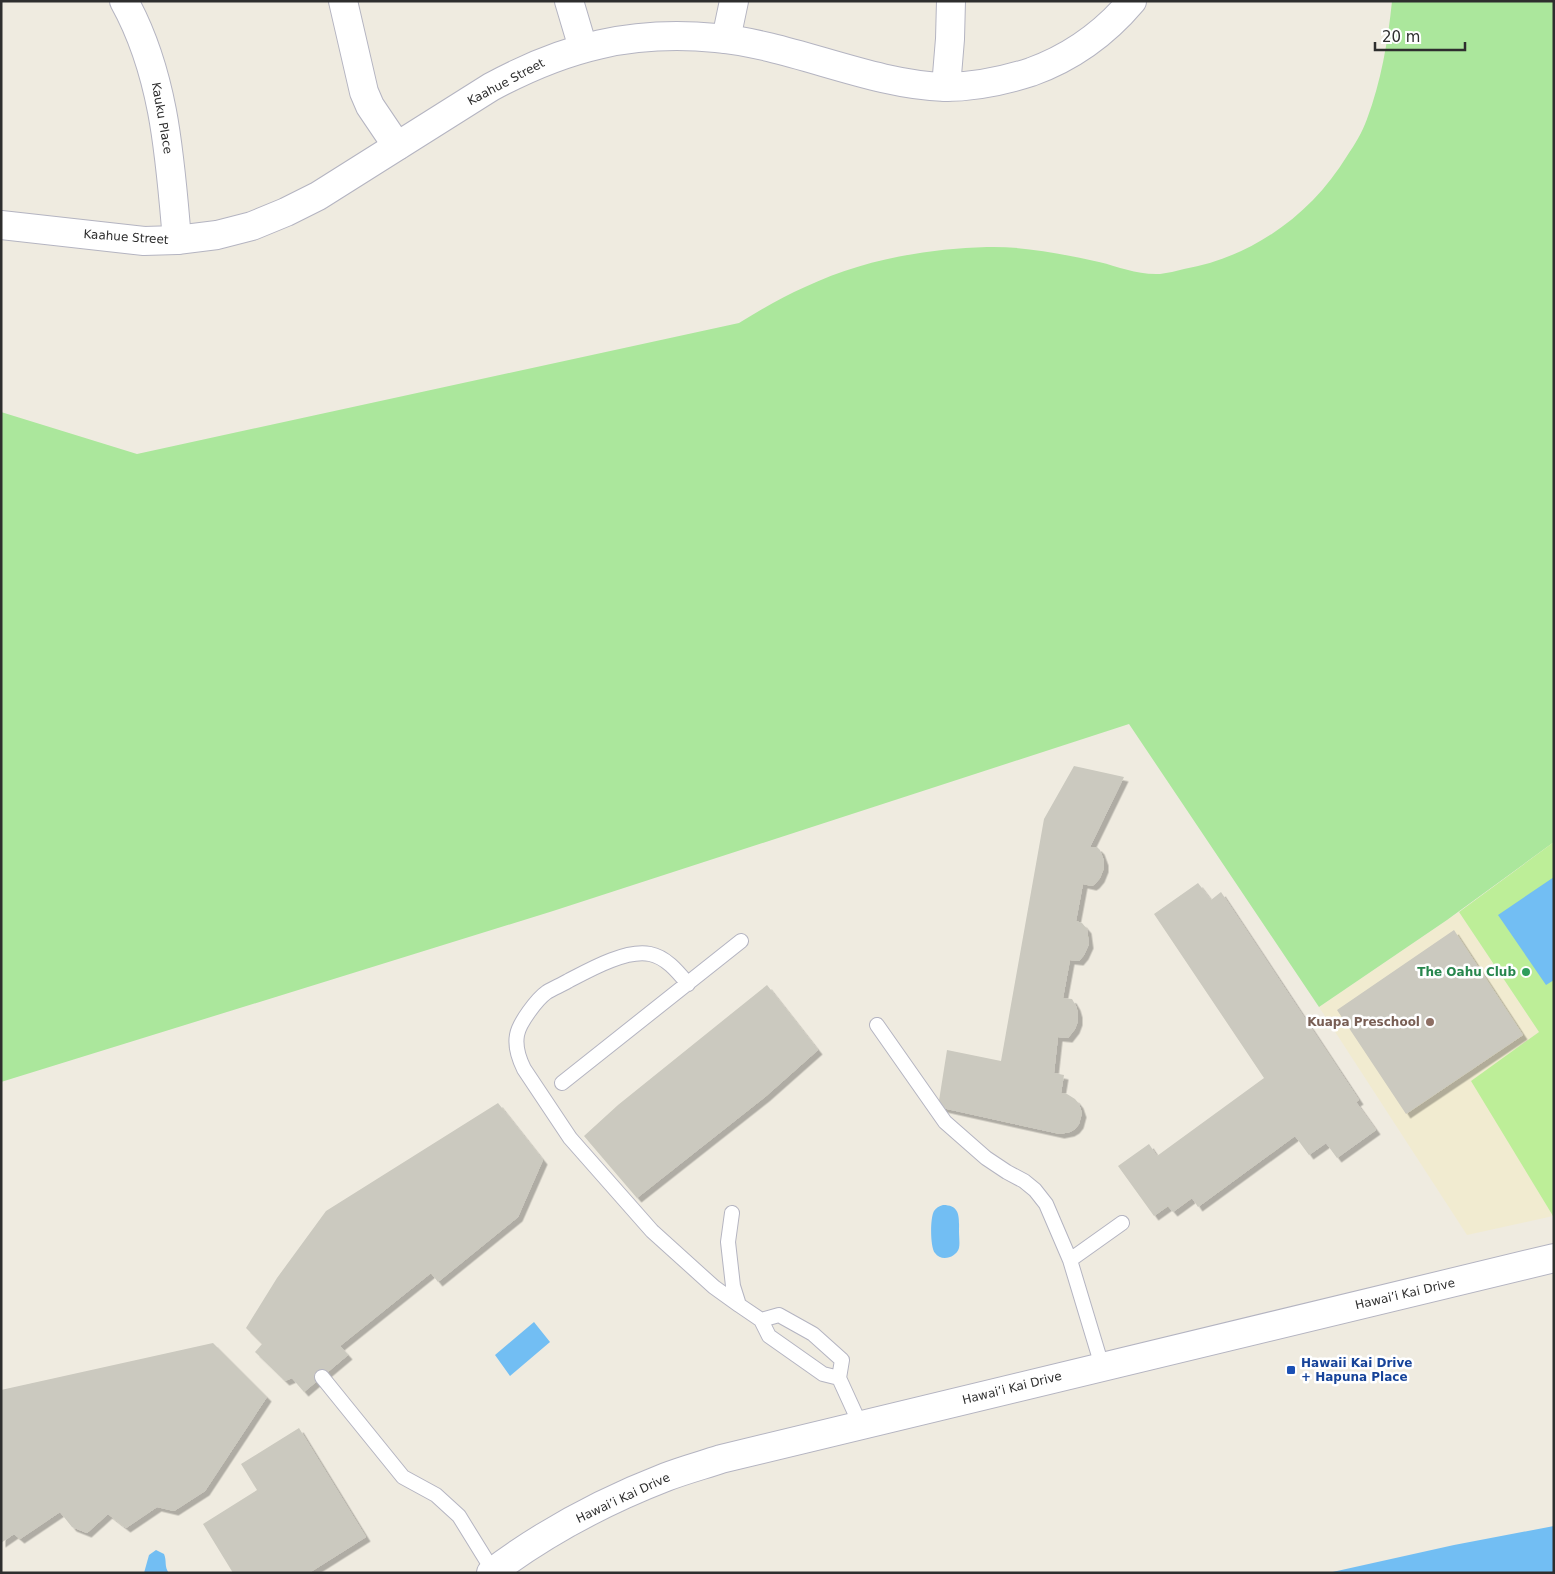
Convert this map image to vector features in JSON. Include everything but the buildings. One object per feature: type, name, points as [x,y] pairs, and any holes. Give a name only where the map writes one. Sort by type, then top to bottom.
[{"type":"street","name":"Kauku Place","points":[[124,1],[143,41],[162,106],[168,140],[178,240]]},
{"type":"street","points":[[343,1],[364,92],[370,106],[397,146]]},
{"type":"street","points":[[568,1],[582,48]]},
{"type":"street","points":[[726,39],[734,1]]},
{"type":"street","points":[[946,86],[951,1]]},
{"type":"street","name":"Kaahue Street","points":[[1,225],[144,241],[178,240],[226,233],[252,226],[318,196],[491,87],[520,71],[582,48],[615,41],[649,36],[726,39],[752,43],[914,84],[978,85],[1010,78],[1041,68],[1070,53],[1097,36],[1122,14],[1132,1]]},
{"type":"street","name":"Hawai’i Kai Drive","points":[[492,1572],[513,1556],[562,1526],[613,1500],[666,1477],[721,1459],[1554,1258]]},
{"type":"lane","points":[[562,1082],[741,941]]},
{"type":"lane","points":[[688,984],[679,972],[662,958],[650,954],[636,953],[596,966],[547,992],[523,1019],[517,1036],[519,1058],[524,1069],[570,1138],[646,1224],[714,1287],[761,1320],[769,1336],[824,1374],[839,1378]]},
{"type":"lane","points":[[877,1025],[945,1122],[986,1158],[1024,1181],[1035,1190],[1046,1204],[1070,1260],[1102,1366]]},
{"type":"lane","points":[[732,1212],[728,1242],[733,1286],[739,1305]]},
{"type":"lane","points":[[1070,1260],[1122,1222]]},
{"type":"lane","points":[[761,1320],[779,1315],[813,1334],[842,1360],[839,1378],[860,1424]]},
{"type":"lane","points":[[322,1377],[403,1477],[436,1495],[459,1516],[492,1572]]},
{"type":"shaded area","points":[[1459,912],[1539,1032],[1472,1081],[1553,1216],[1467,1235],[1319,1007]]},
{"type":"green space","points":[[1392,1],[1554,1],[1554,842],[1447,920],[1319,1007],[1129,724],[553,911],[1,1082],[1,412],[137,454],[739,323],[780,299],[827,278],[871,263],[917,253],[963,248],[1015,248],[1071,256],[1136,272],[1152,274],[1166,273],[1209,263],[1233,255],[1256,244],[1298,215],[1316,197],[1350,152],[1365,124],[1376,91],[1383,61]]},
{"type":"green space","name":"The Oahu Club","points":[[1554,842],[1553,1216],[1471,1081],[1539,1032],[1459,912]]},
{"type":"water","points":[[1554,877],[1554,980],[1546,985],[1498,915]]},
{"type":"water","points":[[943,1205],[953,1207],[956,1210],[959,1222],[959,1248],[955,1254],[948,1258],[938,1256],[933,1250],[932,1245],[931,1232],[934,1211]]},
{"type":"water","points":[[534,1322],[550,1342],[510,1376],[495,1355]]},
{"type":"water","points":[[1554,1526],[1554,1573],[1328,1573],[1454,1545]]},
{"type":"water","points":[[156,1550],[164,1554],[169,1573],[144,1573],[149,1555]]},
{"type":"place","name":"The Oahu Club","points":[[1526,972]]},
{"type":"place","name":"Kuapa Preschool","points":[[1430,1022]]},
{"type":"place","name":"Hawaii Kai Drive + Hapuna Place","points":[[1291,1370]]}]
